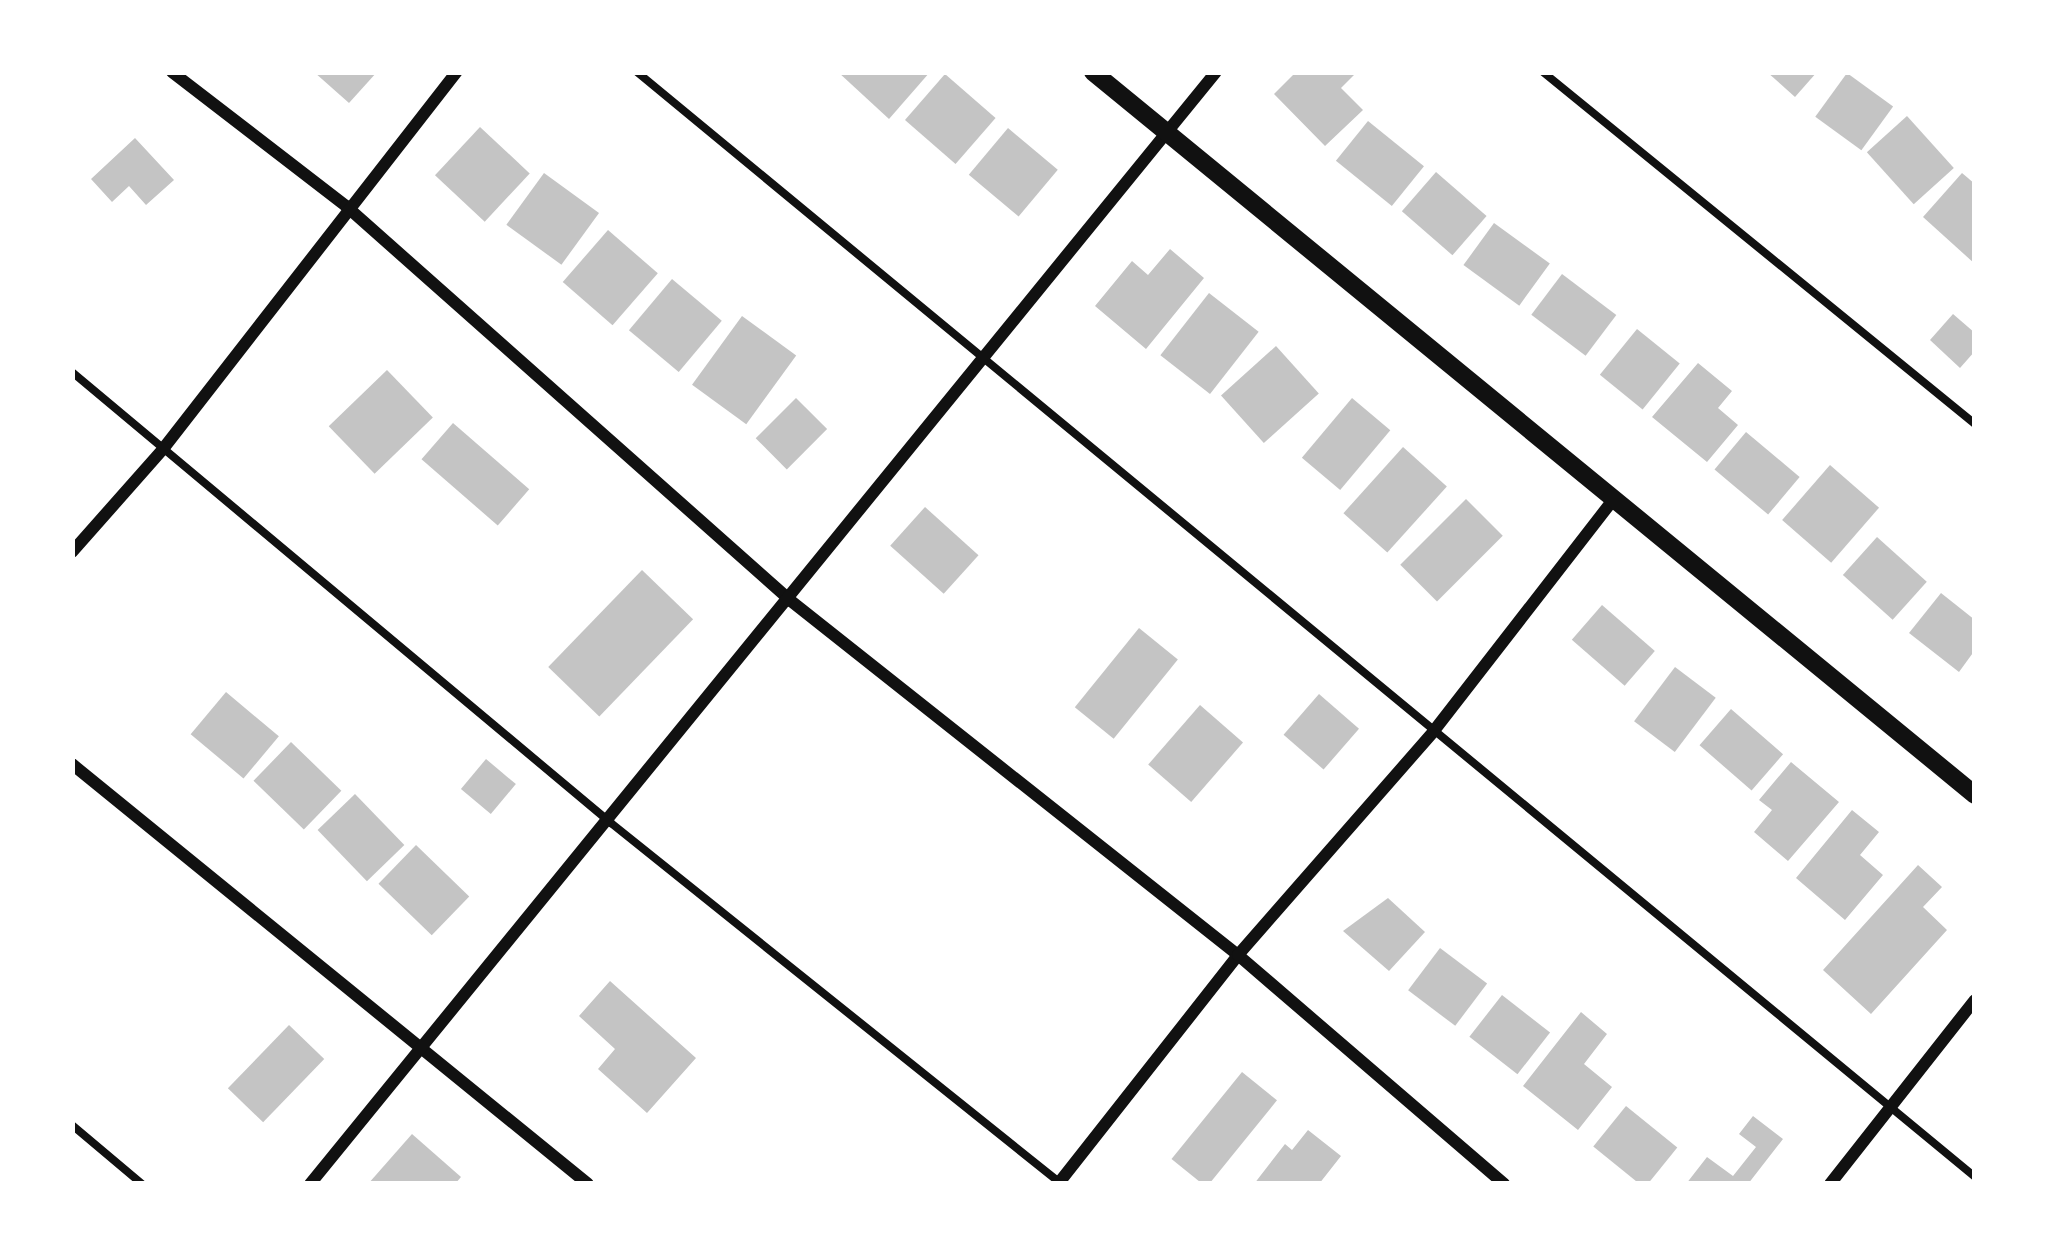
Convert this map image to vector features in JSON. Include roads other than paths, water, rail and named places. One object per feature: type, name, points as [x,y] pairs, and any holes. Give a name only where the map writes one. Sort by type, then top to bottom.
[{"type":"street","points":[[172,72],[346,206],[791,601],[1238,955],[1504,1184]]},
{"type":"street","points":[[72,552],[163,449],[346,206],[457,72]]},
{"type":"street","points":[[1093,72],[1975,794]]},
{"type":"street","points":[[310,1184],[611,823],[1216,72]]},
{"type":"street","points":[[1060,1183],[1238,955],[1433,732],[1613,500]]},
{"type":"street","points":[[72,764],[588,1184]]},
{"type":"street","points":[[1830,1184],[1975,1000]]},
{"type":"lane","points":[[638,72],[1975,1177]]},
{"type":"lane","points":[[1544,72],[1975,424]]},
{"type":"lane","points":[[72,372],[611,823],[1060,1183]]},
{"type":"lane","points":[[72,1125],[142,1184]]}]
